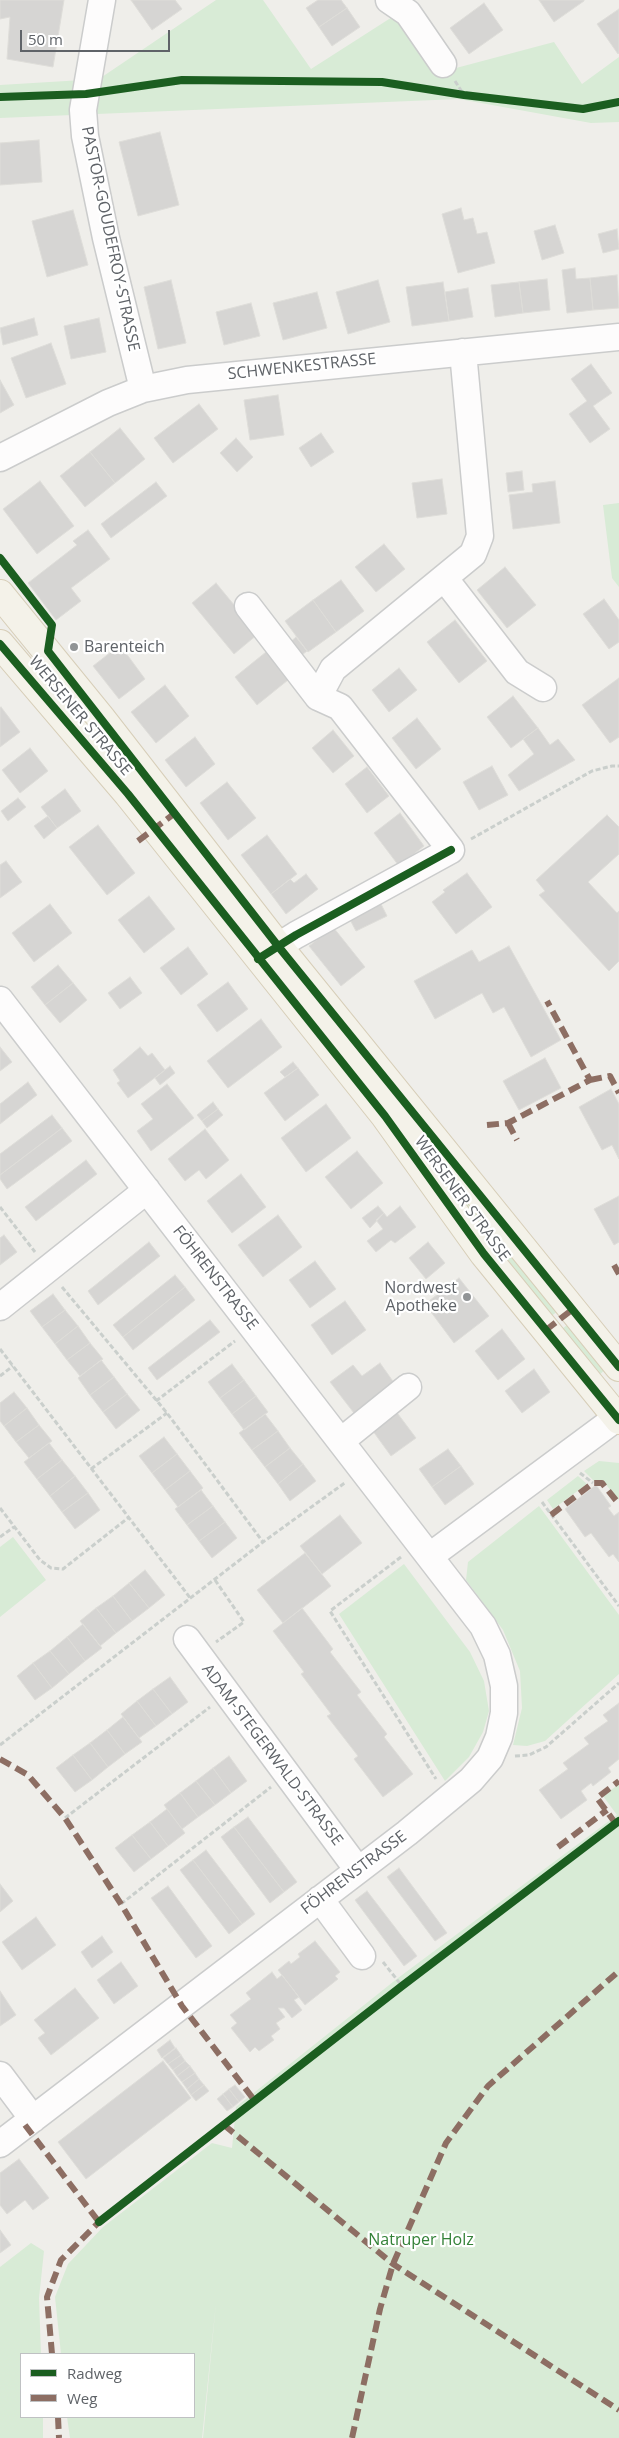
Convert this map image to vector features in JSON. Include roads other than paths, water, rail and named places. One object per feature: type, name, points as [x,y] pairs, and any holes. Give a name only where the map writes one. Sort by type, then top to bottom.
[{"type":"main road","name":"WERSENER STRASSE","points":[[0,594],[101,718],[484,1254],[618,1418]]},
{"type":"main road","name":"WERSENER STRASSE","points":[[0,644],[128,794],[268,952],[619,1367]]},
{"type":"street","name":"PASTOR-GOUDEFROY-STRASSE","points":[[102,0],[83,110],[85,136],[106,238],[143,390]]},
{"type":"street","points":[[389,0],[408,12],[443,64]]},
{"type":"street","name":"SCHWENKESTRASSE","points":[[0,458],[80,416],[143,390],[223,375],[619,337]]},
{"type":"street","points":[[318,697],[334,670],[473,554],[480,536],[462,352]]},
{"type":"street","points":[[445,579],[517,672],[543,688]]},
{"type":"street","points":[[248,606],[318,697],[340,706],[452,850],[268,952]]},
{"type":"street","name":"FÖHRENSTRASSE","points":[[0,1000],[482,1626],[498,1655],[504,1686],[504,1714],[498,1737],[490,1758],[471,1780],[358,1870],[0,2144]]},
{"type":"street","points":[[0,1306],[147,1190]]},
{"type":"street","points":[[341,1441],[408,1387]]},
{"type":"street","points":[[425,1550],[528,1483],[618,1418]]},
{"type":"street","name":"ADAM-STEGERWALD-STRASSE","points":[[193,1647],[226,1695],[358,1870]]},
{"type":"street","points":[[320,1899],[362,1956]]},
{"type":"street","points":[[0,2075],[33,2119]]},
{"type":"place","name":"Barenteich","points":[[74,647]]},
{"type":"place","name":"Nordwest Apotheke","points":[[467,1297]]},
{"type":"park label","name":"Natruper Holz","points":[[421,2240]]}]
